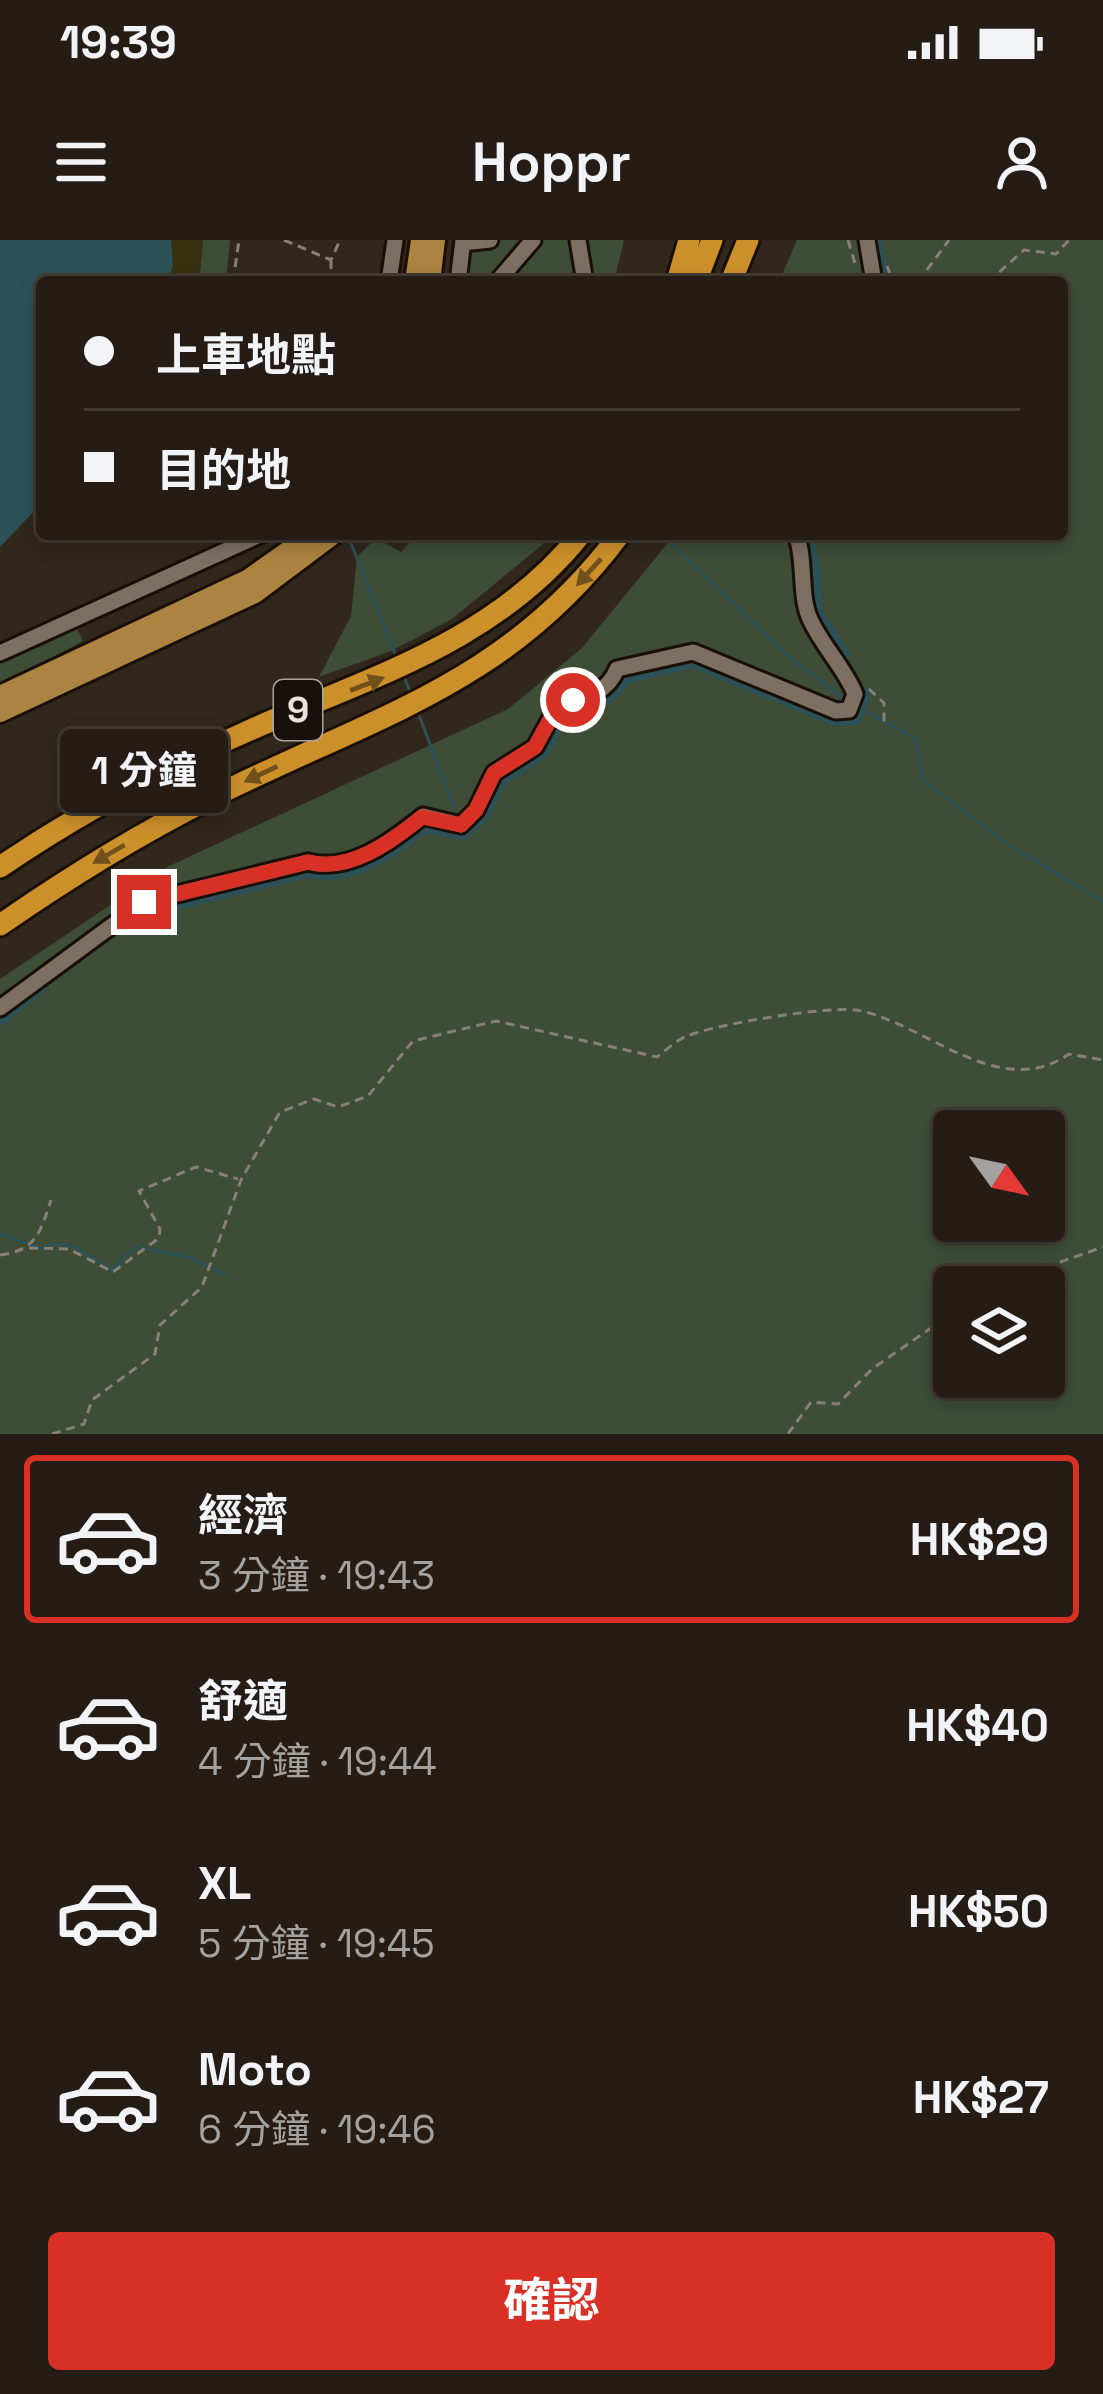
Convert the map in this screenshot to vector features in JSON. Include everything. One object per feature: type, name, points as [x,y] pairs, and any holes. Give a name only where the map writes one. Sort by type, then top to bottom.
[{"type":"highway","points":[[679,276],[689,240]]},
{"type":"highway","points":[[698,276],[712,240]]},
{"type":"highway","points":[[733,276],[747,243]]},
{"type":"highway","name":"9","points":[[0,867],[194,755],[429,656],[526,592],[575,540]]},
{"type":"highway","name":"9","points":[[0,925],[180,814],[467,677],[544,620],[615,540]]},
{"type":"main road","points":[[415,276],[419,240]]},
{"type":"main road","points":[[432,276],[436,240]]},
{"type":"main road","points":[[0,695],[247,579],[302,540]]},
{"type":"main road","points":[[0,713],[254,594],[327,540]]},
{"type":"street","points":[[390,276],[395,240]]},
{"type":"street","points":[[459,276],[463,242],[490,240]]},
{"type":"street","points":[[578,240],[584,276]]},
{"type":"street","points":[[867,240],[871,276]]},
{"type":"street","points":[[502,276],[531,241]]},
{"type":"street","points":[[0,653],[237,540]]},
{"type":"street","points":[[0,1007],[144,902],[308,862],[331,868],[393,840],[422,817],[461,825],[476,810],[494,773],[535,747],[558,705],[596,694],[611,683],[617,669],[693,652],[836,711],[852,697],[808,616],[806,569],[798,540]]},
{"type":"path","points":[[234,276],[239,240]]},
{"type":"path","points":[[284,240],[307,243],[331,260]]},
{"type":"path","points":[[331,276],[331,260],[340,240]]},
{"type":"path","points":[[848,240],[854,266],[871,276]]},
{"type":"path","points":[[922,276],[949,240]]},
{"type":"path","points":[[995,276],[1024,250],[1056,254],[1069,240]]},
{"type":"path","points":[[887,266],[891,276]]},
{"type":"path","points":[[852,697],[868,689],[884,703],[884,722]]},
{"type":"path","points":[[52,1434],[84,1424],[92,1400],[155,1354],[160,1325],[202,1287],[241,1180],[280,1112],[314,1099],[338,1107],[368,1096],[413,1041],[496,1021],[657,1057],[685,1036],[857,1010],[923,1033],[979,1065],[1044,1071],[1069,1054],[1103,1060]]},
{"type":"path","points":[[0,1255],[29,1248],[69,1249],[109,1273],[128,1257],[149,1249],[160,1229],[139,1191],[196,1167],[241,1180]]},
{"type":"path","points":[[29,1248],[38,1238],[51,1200]]},
{"type":"path","points":[[1049,1266],[1103,1247]]},
{"type":"path","points":[[788,1434],[812,1402],[838,1404],[872,1369],[933,1327]]},
{"type":"green space","points":[[203,240],[230,240],[227,276],[200,276]]},
{"type":"green space","points":[[475,240],[525,240],[500,273],[466,276]]},
{"type":"green space","points":[[540,240],[624,240],[615,276],[513,276]]},
{"type":"green space","points":[[797,240],[1103,240],[1103,1434],[0,1434],[0,979],[167,867],[508,709],[582,648],[670,540],[1068,540],[1068,276],[782,276]]},
{"type":"green space","points":[[374,540],[401,552],[412,540],[544,540],[452,619],[391,651],[319,677],[351,616],[357,557]]},
{"type":"green space","points":[[75,624],[83,641],[0,686],[0,660]]},
{"type":"sand","points":[[171,240],[203,240],[200,276],[169,276],[173,266]]},
{"type":"water","points":[[0,240],[171,240],[173,266],[169,276],[36,276],[36,509],[0,547]]},
{"type":"waterway","points":[[875,240],[884,276]]},
{"type":"waterway","points":[[668,540],[790,658],[847,701]]},
{"type":"waterway","points":[[808,540],[815,568],[817,613],[844,654]]},
{"type":"waterway","points":[[350,541],[396,656]]},
{"type":"waterway","points":[[120,928],[148,911],[308,872],[355,869],[424,827],[464,834],[484,815],[501,780],[543,753],[564,713],[607,698],[624,678],[693,662],[834,720],[856,719],[865,694]]},
{"type":"waterway","points":[[404,676],[411,695]]},
{"type":"waterway","points":[[855,706],[915,738],[924,781],[1012,847],[1103,901]]},
{"type":"waterway","points":[[417,710],[455,809]]},
{"type":"waterway","points":[[0,1020],[41,987]]},
{"type":"waterway","points":[[0,1234],[43,1249],[51,1244],[73,1246],[112,1270],[135,1247],[189,1257],[225,1275]]},
{"type":"route","points":[[144,902],[308,862],[331,868],[393,840],[422,817],[461,825],[476,810],[494,773],[535,747],[558,705],[573,700]]}]
